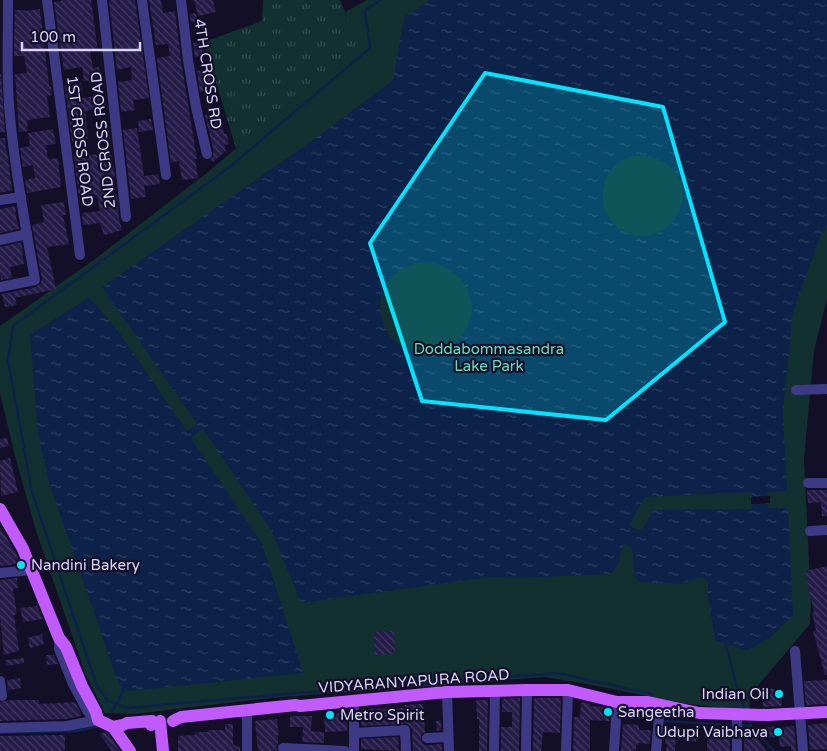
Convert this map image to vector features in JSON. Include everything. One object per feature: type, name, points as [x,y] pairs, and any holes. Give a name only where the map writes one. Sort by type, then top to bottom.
[{"type":"main road","points":[[0,509],[23,549],[59,638],[66,647],[98,720],[118,726],[127,722],[161,722],[163,751]]},
{"type":"main road","name":"VIDYARANYAPURA ROAD","points":[[161,722],[181,717],[296,704],[300,706],[447,692],[495,690],[568,690],[617,702],[648,702],[659,716],[699,713],[766,715],[827,712]]},
{"type":"main road","name":"VIDYARANYAPURA ROAD","points":[[161,722],[182,723],[247,716],[296,710],[300,706]]},
{"type":"main road","points":[[118,726],[130,751]]},
{"type":"street","points":[[0,287],[35,280],[21,197],[5,124],[4,47],[8,0]]},
{"type":"street","name":"1ST CROSS ROAD","points":[[47,0],[80,255]]},
{"type":"street","name":"2ND CROSS ROAD","points":[[102,0],[126,217]]},
{"type":"street","points":[[142,0],[166,175]]},
{"type":"street","name":"4TH CROSS RD","points":[[181,0],[188,60],[207,154]]},
{"type":"street","points":[[0,200],[21,197]]},
{"type":"street","points":[[0,240],[27,234]]},
{"type":"street","points":[[796,390],[827,390]]},
{"type":"street","points":[[808,483],[827,482]]},
{"type":"street","points":[[810,531],[827,530]]},
{"type":"street","points":[[0,573],[31,570]]},
{"type":"street","points":[[795,652],[803,751]]},
{"type":"street","points":[[0,681],[2,696]]},
{"type":"street","points":[[494,751],[495,690]]},
{"type":"street","points":[[526,751],[527,690]]},
{"type":"street","points":[[566,751],[568,690]]},
{"type":"street","points":[[447,692],[449,751]]},
{"type":"street","points":[[354,701],[354,751]]},
{"type":"street","points":[[614,751],[617,702]]},
{"type":"street","points":[[737,714],[737,751]]},
{"type":"street","points":[[247,716],[247,751]]},
{"type":"street","points":[[656,751],[659,716]]},
{"type":"street","points":[[0,728],[67,726],[98,720]]},
{"type":"street","points":[[354,733],[405,730],[406,751]]},
{"type":"street","points":[[427,738],[448,736]]},
{"type":"street","points":[[283,748],[345,751]]},
{"type":"highlighted area","points":[[485,73],[663,107],[725,322],[606,420],[422,401],[370,243]]},
{"type":"green space","points":[[263,0],[340,0],[359,45],[236,149],[204,42],[262,21]]},
{"type":"green space","name":"Doddabommasandra Lake Park","points":[[367,0],[827,0],[827,299],[814,351],[804,459],[811,604],[810,624],[751,694],[749,711],[682,703],[545,677],[271,698],[134,714],[105,713],[85,673],[36,531],[14,452],[0,393],[0,326],[95,259],[208,172],[358,45],[345,12]]},
{"type":"water","name":"Doddabommasandra Lake Park","points":[[430,0],[827,0],[827,225],[819,240],[793,312],[783,414],[787,491],[767,492],[768,508],[788,508],[793,615],[770,638],[746,651],[715,640],[708,595],[708,582],[701,577],[681,584],[640,582],[635,579],[632,548],[625,544],[623,545],[619,563],[611,574],[520,578],[491,577],[301,603],[271,530],[203,429],[191,438],[262,543],[303,673],[130,691],[119,685],[49,482],[38,434],[30,335],[89,297],[116,328],[187,431],[197,424],[102,287],[313,140],[393,80],[404,17]],"holes":[[[638,155],[650,156],[671,167],[678,175],[682,185],[681,207],[675,218],[664,229],[650,235],[633,235],[619,228],[609,217],[604,203],[603,188],[609,174],[620,162]],[[424,262],[437,264],[449,269],[459,277],[466,287],[470,298],[469,323],[462,335],[442,350],[433,352],[413,351],[397,343],[386,330],[381,314],[382,297],[389,281],[403,269]],[[752,492],[752,509],[653,510],[642,529],[635,529],[629,525],[645,497]]]},
{"type":"pier","points":[[770,496],[770,503],[751,504],[751,497]]},
{"type":"building","points":[[61,0],[91,0],[98,51],[90,52],[93,68],[99,67],[101,79],[84,81],[82,67],[64,70],[54,2]]},
{"type":"building","points":[[109,0],[135,0],[149,98],[133,100],[135,110],[121,112],[118,82],[132,80],[131,67],[117,70]]},
{"type":"building","points":[[149,0],[161,0],[163,13],[175,11],[197,159],[195,159],[198,178],[182,180],[179,161],[171,163],[157,58],[170,56],[168,44],[156,45]]},
{"type":"building","points":[[194,0],[213,0],[216,12],[198,16]]},
{"type":"building","points":[[40,9],[49,85],[52,95],[47,96],[50,117],[27,120],[28,131],[19,132],[15,74],[27,73],[24,56],[14,56],[15,10]]},
{"type":"building","points":[[196,13],[197,21],[191,22],[190,14]]},
{"type":"building","points":[[203,41],[205,55],[195,57],[193,43]]},
{"type":"building","points":[[208,69],[213,89],[200,92],[197,71]]},
{"type":"building","points":[[0,74],[5,132],[0,133]]},
{"type":"building","points":[[81,82],[83,98],[104,95],[106,108],[85,111],[88,139],[72,141],[65,85]]},
{"type":"building","points":[[220,112],[224,134],[227,134],[229,144],[224,145],[226,151],[213,162],[211,159],[214,152],[205,115]]},
{"type":"building","points":[[151,119],[153,130],[139,132],[138,121]]},
{"type":"building","points":[[137,128],[144,176],[158,174],[160,184],[144,186],[146,197],[131,199],[123,130]]},
{"type":"building","points":[[53,129],[56,144],[46,145],[48,159],[58,158],[61,187],[27,193],[25,180],[35,178],[33,165],[23,167],[20,148],[30,146],[28,133]]},
{"type":"building","points":[[0,138],[5,138],[12,190],[0,193]]},
{"type":"building","points":[[111,153],[115,178],[112,179],[114,195],[117,194],[122,230],[104,235],[100,223],[83,225],[82,213],[100,211],[97,195],[79,197],[74,156]]},
{"type":"building","points":[[64,202],[66,215],[63,215],[69,244],[47,247],[56,289],[15,298],[17,305],[5,307],[2,294],[36,287],[41,283],[42,279],[32,225],[44,222],[41,205]]},
{"type":"building","points":[[15,206],[19,229],[0,233],[0,209]]},
{"type":"building","points":[[21,242],[24,264],[10,267],[12,278],[1,280],[0,247]]},
{"type":"building","points":[[7,438],[9,446],[0,448],[0,439]]},
{"type":"building","points":[[10,458],[18,492],[1,496],[0,461]]},
{"type":"building","points":[[807,490],[827,490],[827,516],[822,516],[821,502],[808,503]]},
{"type":"building","points":[[0,527],[16,553],[20,564],[0,566]]},
{"type":"building","points":[[827,566],[827,675],[825,675],[813,631],[816,630],[812,613],[814,612],[805,571]]},
{"type":"building","points":[[17,578],[18,588],[13,589],[17,614],[14,615],[19,651],[4,655],[0,618],[0,580]]},
{"type":"building","points":[[37,606],[43,619],[23,622],[20,608]]},
{"type":"building","points":[[394,631],[395,654],[375,655],[374,632]]},
{"type":"building","points":[[42,634],[44,644],[30,648],[28,638]]},
{"type":"building","points":[[46,655],[54,655],[58,664],[47,665]]},
{"type":"building","points":[[24,658],[24,663],[6,666],[5,660]]},
{"type":"building","points":[[20,678],[21,688],[8,690],[7,680]]},
{"type":"building","points":[[827,680],[827,704],[806,705],[804,681]]},
{"type":"building","points":[[762,689],[781,689],[782,706],[763,707]]},
{"type":"building","points":[[520,698],[519,751],[501,751],[501,727],[512,727],[512,712],[502,712],[502,699]]},
{"type":"building","points":[[534,698],[561,698],[560,733],[543,732],[541,751],[533,751]]},
{"type":"building","points":[[39,700],[39,704],[75,702],[81,716],[66,719],[0,721],[0,702]]},
{"type":"building","points":[[476,700],[488,700],[487,751],[479,751],[479,719],[477,719]]},
{"type":"building","points":[[581,702],[590,704],[590,706],[610,709],[609,721],[590,720],[590,751],[573,751],[574,717],[580,717]]},
{"type":"building","points":[[423,704],[425,732],[421,735],[421,741],[427,745],[442,744],[442,751],[413,751],[412,729],[408,724],[361,726],[361,709],[405,708],[405,705]]},
{"type":"building","points":[[347,713],[347,731],[325,732],[324,715]]},
{"type":"building","points":[[290,716],[312,716],[311,731],[324,732],[324,743],[302,742],[303,727],[290,727]]},
{"type":"building","points":[[277,719],[279,735],[277,751],[258,751],[255,721]]},
{"type":"building","points":[[441,720],[441,730],[437,731],[436,721]]},
{"type":"building","points":[[827,723],[827,749],[810,750],[808,725]]},
{"type":"building","points":[[225,724],[233,724],[233,744],[240,748],[240,751],[178,751],[178,736],[195,735],[195,732],[208,732],[208,730],[225,730]]},
{"type":"building","points":[[623,724],[639,725],[639,730],[651,730],[650,744],[638,743],[636,751],[621,751]]},
{"type":"building","points":[[775,726],[775,728],[794,726],[796,751],[791,751],[791,746],[780,747],[779,737],[762,738],[762,728]]},
{"type":"building","points":[[719,727],[730,728],[730,751],[707,751],[707,741]]},
{"type":"building","points":[[684,728],[698,729],[696,742],[683,740]]},
{"type":"building","points":[[744,730],[755,734],[766,751],[744,751]]},
{"type":"building","points":[[104,732],[108,733],[120,751],[112,751],[100,735]]},
{"type":"building","points":[[65,735],[65,751],[0,751],[0,736]]},
{"type":"building","points":[[398,737],[399,751],[361,749],[361,739]]},
{"type":"building","points":[[666,737],[676,738],[675,751],[666,751]]},
{"type":"waterway","points":[[381,0],[365,10],[370,48],[231,166],[13,326],[8,360],[32,492],[97,686],[108,701],[128,708],[558,673],[652,694],[652,696]]},
{"type":"waterway","points":[[727,641],[726,645],[739,695],[745,710]]},
{"type":"waterway","points":[[112,711],[124,688]]},
{"type":"waterway","points":[[652,710],[652,721],[656,721]]},
{"type":"waterway","points":[[748,718],[751,726]]},
{"type":"waterway","points":[[662,721],[734,725]]},
{"type":"waterway","points":[[739,725],[751,726],[774,751]]},
{"type":"waterway","points":[[0,733],[77,731],[100,726]]},
{"type":"place","name":"Nandini Bakery","points":[[21,565]]},
{"type":"place","name":"Indian Oil","points":[[779,694]]},
{"type":"place","name":"Sangeetha","points":[[608,712]]},
{"type":"place","name":"Metro Spirit","points":[[330,715]]},
{"type":"place","name":"Udupi Vaibhava","points":[[778,732]]}]
